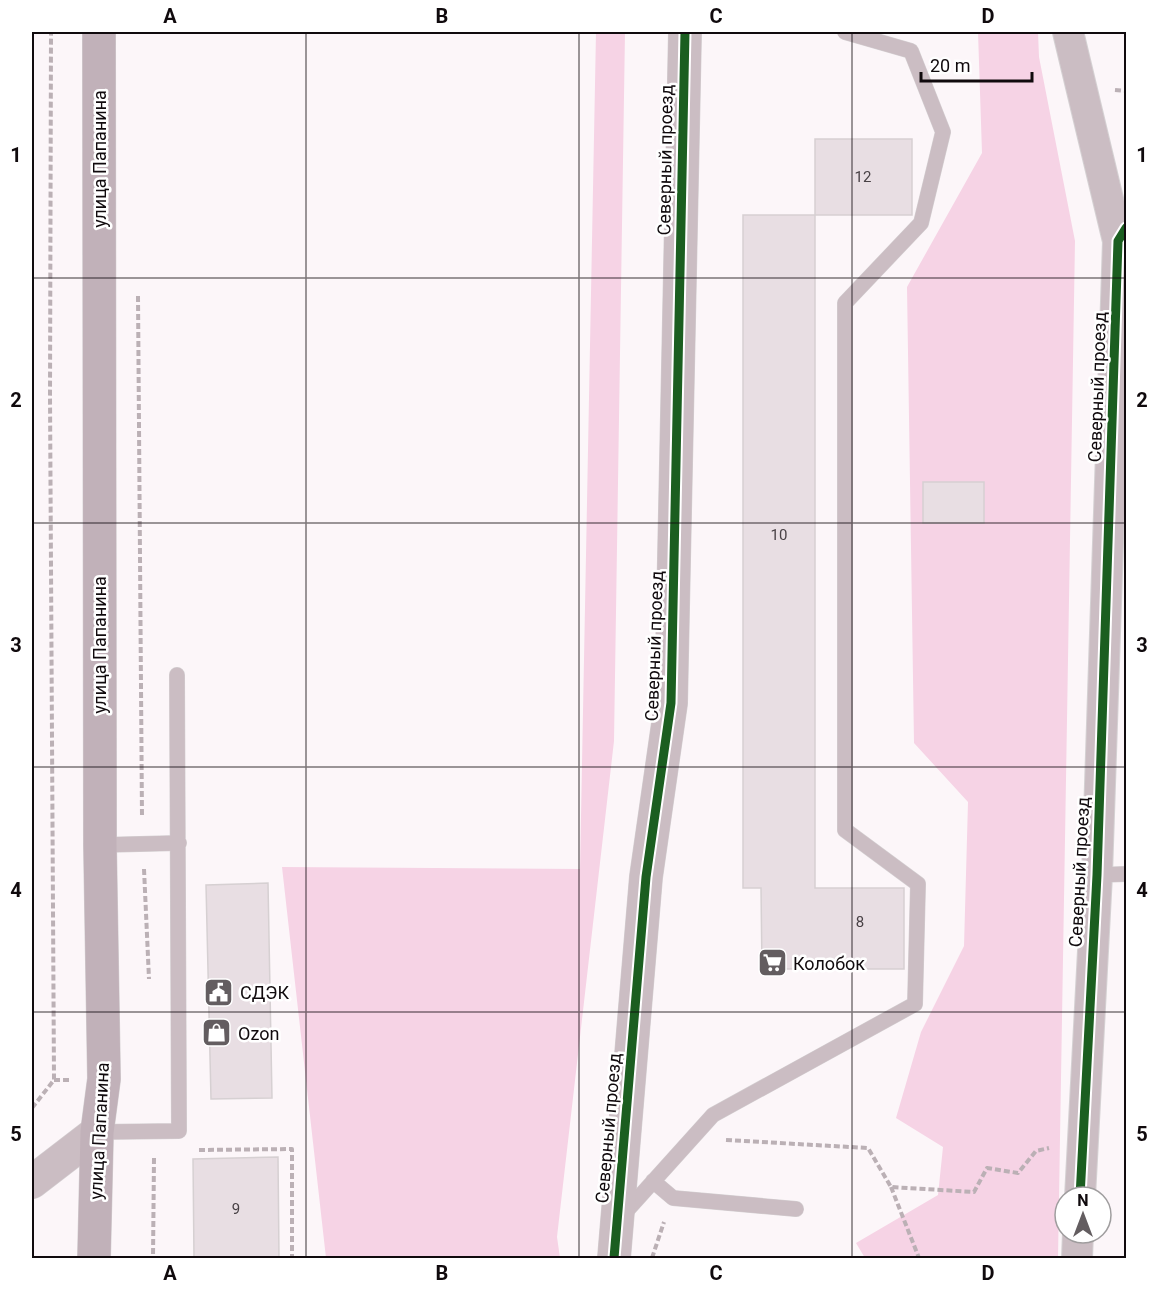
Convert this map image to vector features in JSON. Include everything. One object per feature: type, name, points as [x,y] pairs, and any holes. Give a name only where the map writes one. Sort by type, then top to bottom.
[{"type":"main road","name":"улица Папанина","points":[[94,1258],[98,1132],[104,1079],[99,845],[99,32]]},
{"type":"street","name":"Северный проезд","points":[[614,1258],[646,877],[671,703],[685,32]]},
{"type":"street","name":"Северный проезд","points":[[1068,32],[1122,234],[1096,875],[1081,1185]]},
{"type":"street","points":[[32,1182],[98,1132]]},
{"type":"lane","points":[[616,1222],[713,1115],[915,1004],[918,884],[845,830],[845,303],[921,223],[943,132],[911,51],[845,32]]},
{"type":"lane","points":[[98,1132],[179,1131],[177,675]]},
{"type":"lane","points":[[99,845],[179,843]]},
{"type":"lane","points":[[1096,875],[1126,874]]},
{"type":"lane","points":[[653,1181],[673,1198],[796,1209]]},
{"type":"path","points":[[32,1108],[54,1080],[50,408],[51,32]]},
{"type":"path","points":[[138,287],[142,844],[149,985]]},
{"type":"path","points":[[719,1140],[868,1148],[891,1186],[919,1258]]},
{"type":"path","points":[[891,1186],[974,1192],[987,1168],[1018,1173],[1036,1151],[1052,1147]]},
{"type":"path","points":[[189,1150],[292,1149],[292,1258]]},
{"type":"path","points":[[652,1258],[673,1198]]},
{"type":"shaded area","points":[[596,32],[625,32],[614,741],[557,1237],[560,1258],[326,1258],[282,867],[580,869]]},
{"type":"shaded area","points":[[978,32],[1038,32],[1039,57],[1075,241],[1059,1185],[1053,1185],[1053,1245],[1058,1245],[1058,1258],[865,1258],[856,1243],[938,1195],[943,1147],[896,1118],[921,1032],[964,946],[968,802],[914,743],[907,287],[982,153]]},
{"type":"building","points":[[815,139],[912,139],[912,215],[815,215]]},
{"type":"building","points":[[743,215],[815,215],[815,888],[904,888],[904,969],[762,969],[761,888],[743,888]]},
{"type":"building","points":[[923,482],[984,482],[984,523],[923,523]]},
{"type":"building","points":[[268,883],[272,1098],[211,1099],[206,885]]},
{"type":"building","points":[[278,1157],[279,1258],[194,1258],[193,1159]]},
{"type":"cycle path","points":[[614,1258],[646,877],[671,703],[685,32]]},
{"type":"cycle path","points":[[1081,1185],[1097,875],[1118,241],[1126,228]]},
{"type":"place","name":"Колобок","points":[[772,963]]},
{"type":"place","name":"СДЭК","points":[[219,992]]},
{"type":"place","name":"Ozon","points":[[217,1033]]}]
